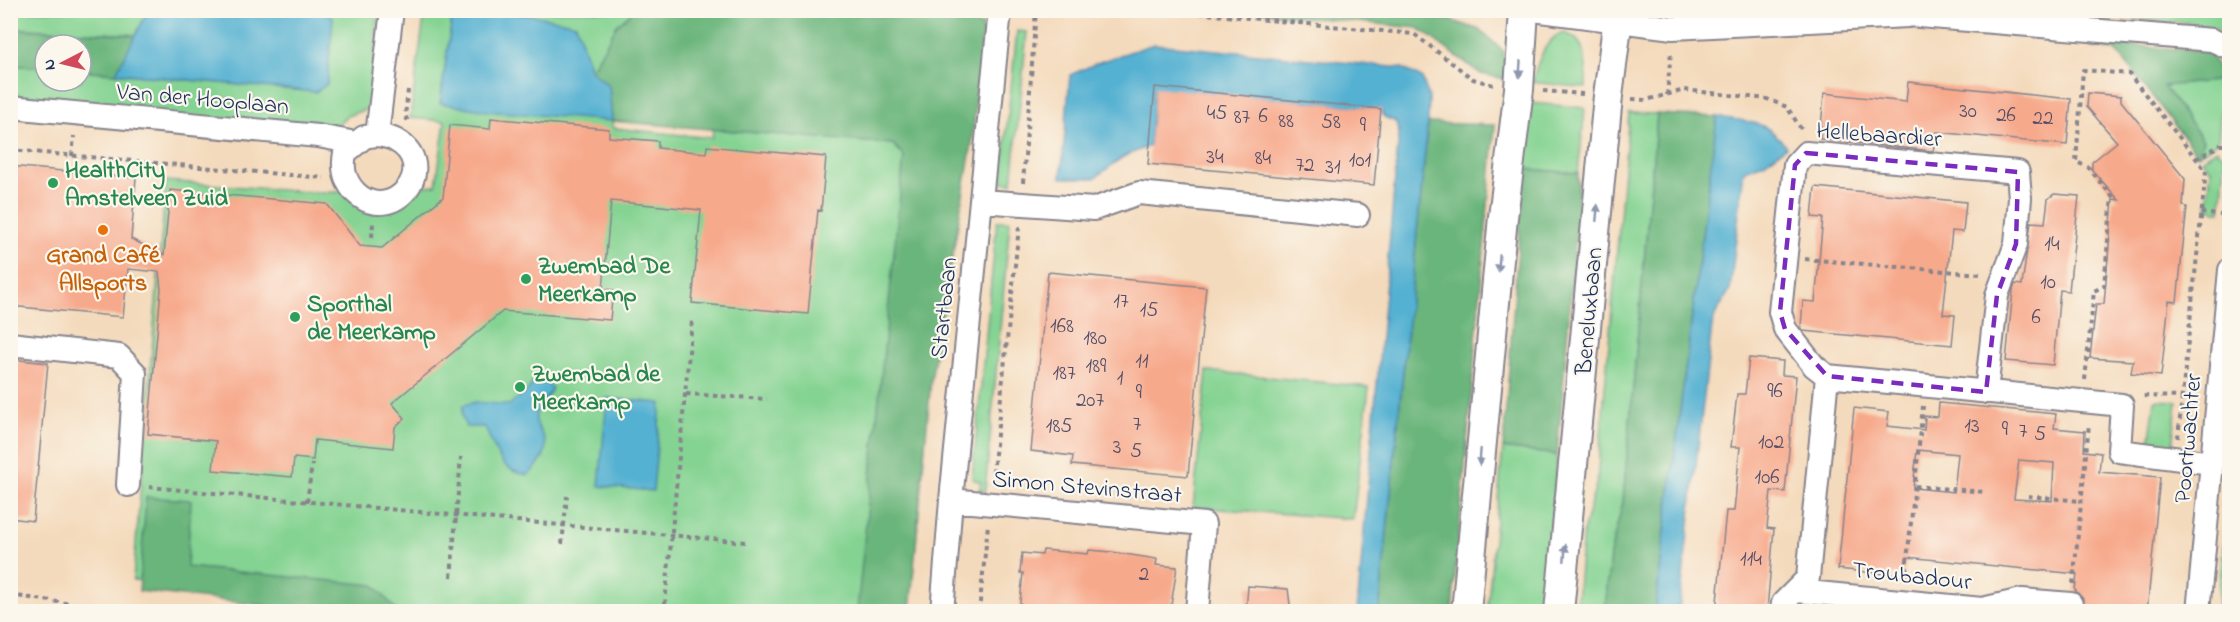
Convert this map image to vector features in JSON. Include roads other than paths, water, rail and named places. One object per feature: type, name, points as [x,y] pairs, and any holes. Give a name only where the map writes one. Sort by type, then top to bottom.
[{"type":"main road","points":[[1466,612],[1503,217],[1519,89],[1524,10]]},
{"type":"main road","name":"Beneluxbaan","points":[[1559,612],[1608,96],[1618,17]]},
{"type":"street","points":[[377,135],[392,10]]},
{"type":"street","points":[[1533,10],[1618,17],[1673,28],[1908,16]]},
{"type":"street","points":[[1872,10],[1908,16],[2212,40],[2229,48]]},
{"type":"street","name":"Startbaan","points":[[942,612],[951,500],[1000,11]]},
{"type":"street","name":"Van der Hooplaan","points":[[10,107],[318,136],[356,143]]},
{"type":"street","points":[[377,135],[396,140],[411,158],[415,178],[407,190],[390,201],[370,201],[359,196],[350,187],[343,164],[345,153],[356,143],[377,135]]},
{"type":"street","name":"Van der Hooplaan","points":[[318,136],[343,164]]},
{"type":"street","name":"Hellebaardier","points":[[1827,376],[1814,366],[1785,329],[1780,312],[1795,165],[1806,153],[2019,172],[2020,198],[2016,244],[1997,295],[1986,392]]},
{"type":"street","points":[[981,201],[1094,209],[1139,193],[1359,215]]},
{"type":"street","name":"Poortwachter","points":[[2198,612],[2229,270]]},
{"type":"street","points":[[10,344],[119,356],[135,373],[128,485]]},
{"type":"street","points":[[1782,612],[1783,603],[1808,578],[1827,376],[2122,405],[2119,451],[2212,463]]},
{"type":"street","name":"Simon Stevinstraat","points":[[951,500],[1204,524],[1197,612]]},
{"type":"street","name":"Troubadour","points":[[1797,591],[1982,609],[2071,604]]},
{"type":"water","points":[[324,10],[333,18],[327,84],[316,92],[116,73],[148,11]]},
{"type":"water","points":[[453,11],[532,15],[576,24],[591,71],[609,86],[612,121],[487,111],[440,103]]},
{"type":"water","points":[[1154,44],[1402,68],[1422,78],[1429,97],[1428,123],[1379,611],[1357,611],[1399,132],[1396,122],[1384,117],[1380,109],[1155,88],[1149,146],[1123,157],[1095,178],[1061,178],[1070,75],[1102,61]]},
{"type":"water","points":[[1717,117],[1756,123],[1772,131],[1786,147],[1764,163],[1744,170],[1730,290],[1716,313],[1712,326],[1679,611],[1655,611]]},
{"type":"water","points":[[544,381],[552,388],[538,409],[536,419],[545,440],[545,451],[537,466],[528,475],[518,473],[511,470],[500,459],[485,427],[466,427],[462,416],[463,405],[475,402],[509,405],[528,390],[533,382]]},
{"type":"water","points":[[607,398],[661,403],[653,491],[599,486]]},
{"type":"place","name":"HealthCity Amstelveen Zuid","points":[[53,183]]},
{"type":"place","name":"Grand Café Allsports","points":[[103,230]]},
{"type":"place","name":"Zwembad De Meerkamp","points":[[526,279]]},
{"type":"place","name":"Sporthal de Meerkamp","points":[[295,317]]},
{"type":"place","name":"Zwembad de Meerkamp","points":[[520,387]]}]
